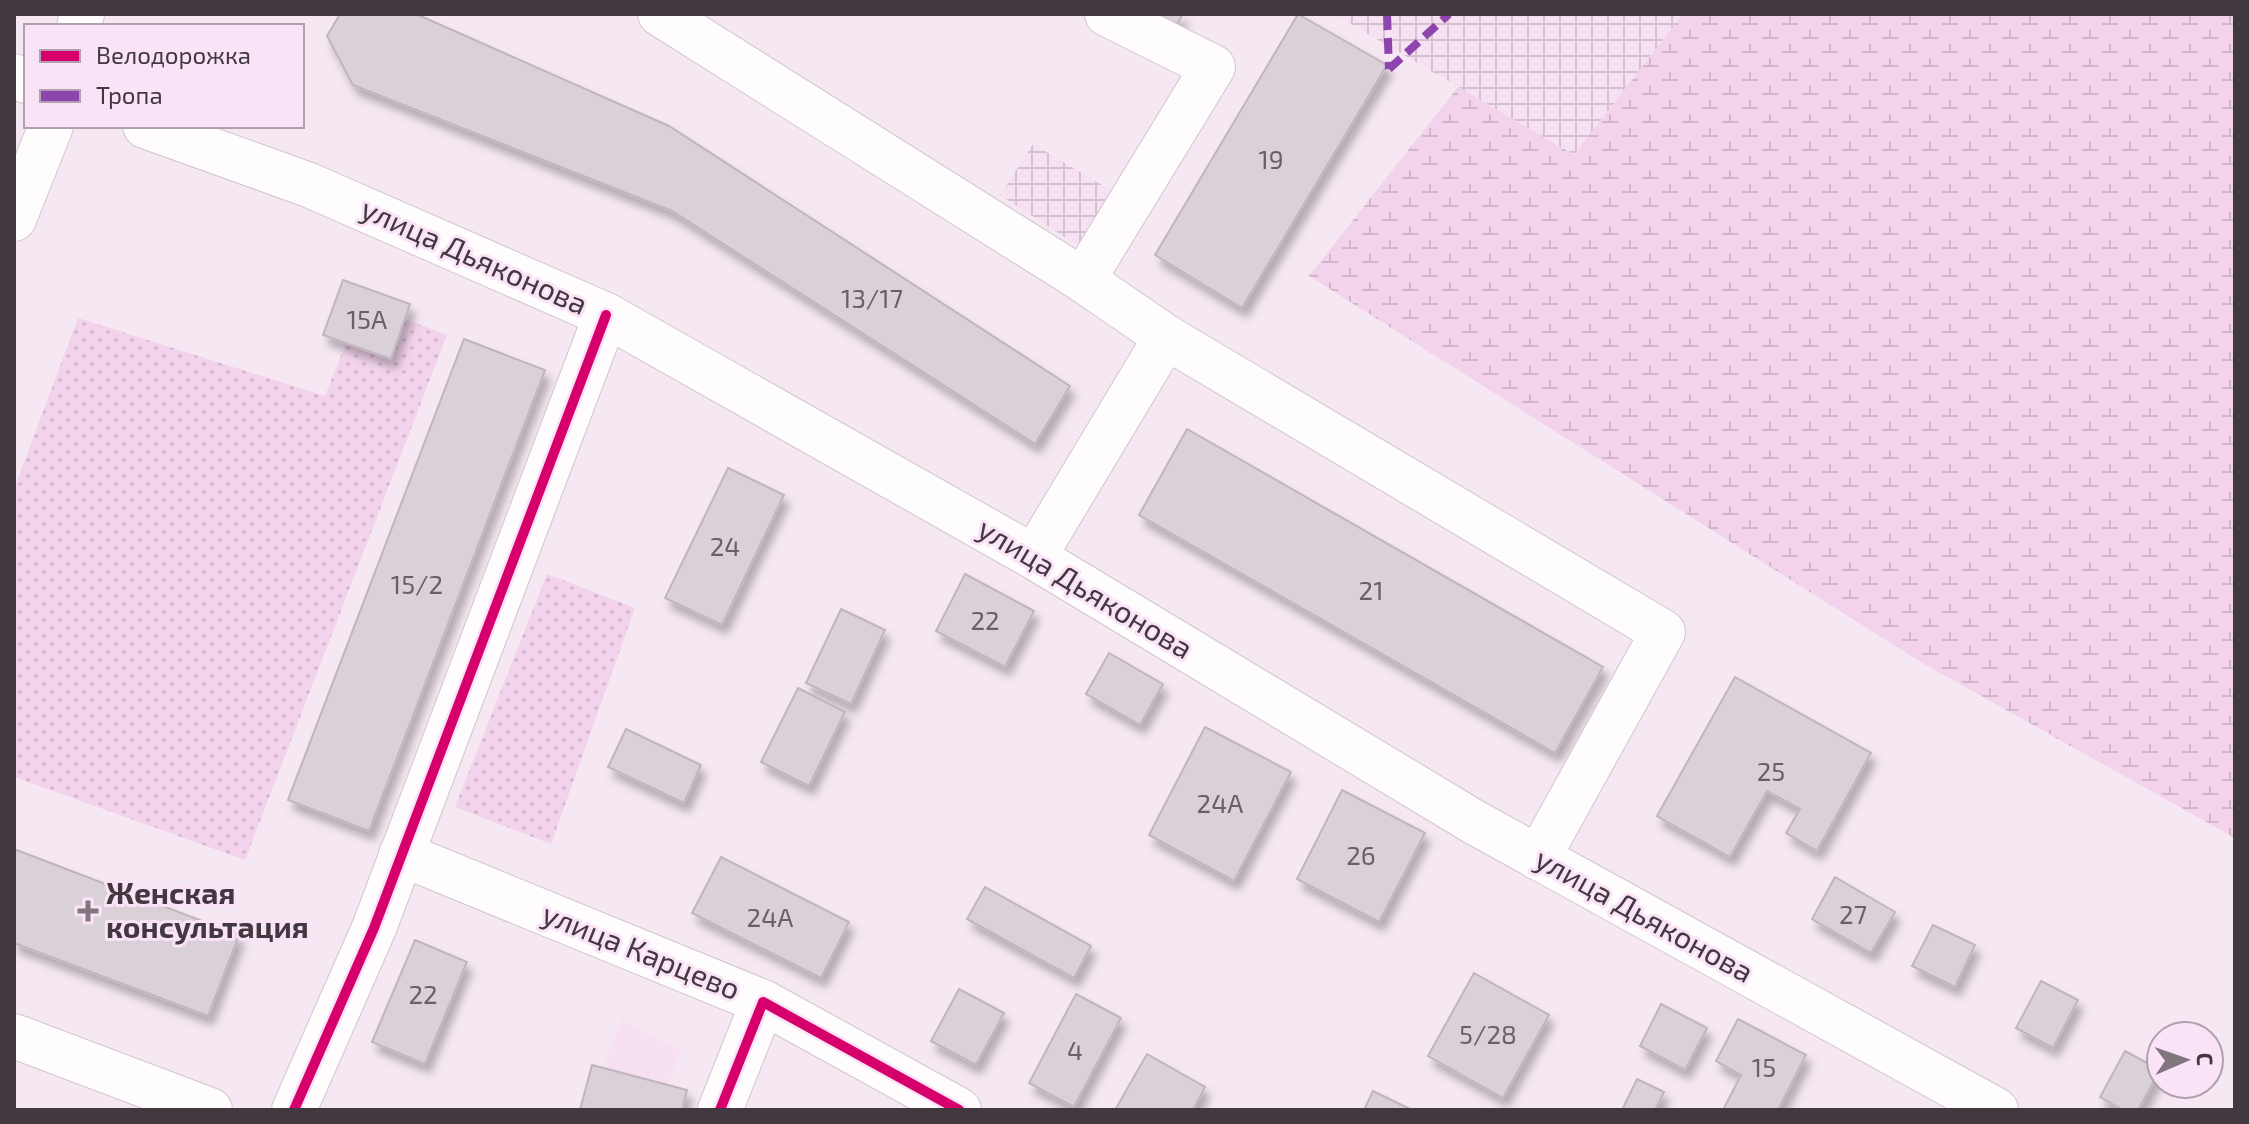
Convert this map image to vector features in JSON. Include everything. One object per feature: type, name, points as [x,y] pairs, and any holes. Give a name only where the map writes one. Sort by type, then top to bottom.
[{"type":"main road","points":[[660,14],[1083,280],[1166,337],[1663,632],[1538,858]]},
{"type":"main road","points":[[1083,280],[1213,67],[1107,14]]},
{"type":"main road","points":[[14,219],[50,128]]},
{"type":"main road","name":"улица Дьяконова","points":[[151,128],[309,185],[606,315],[1034,557],[1474,822],[1996,1110]]},
{"type":"main road","points":[[294,1110],[374,928],[606,315]]},
{"type":"main road","points":[[1034,557],[1166,337]]},
{"type":"main road","name":"улица Карцево","points":[[401,854],[763,1002],[959,1110]]},
{"type":"main road","points":[[720,1110],[763,1002]]},
{"type":"main road","points":[[14,1036],[210,1110]]},
{"type":"shaded area","points":[[1342,14],[1683,14],[1574,155],[1339,17]]},
{"type":"shaded area","points":[[1033,144],[1114,192],[1083,249],[1000,195]]},
{"type":"shaded area","points":[[622,1020],[682,1052],[662,1097],[601,1070]]},
{"type":"green space","points":[[1683,14],[2235,14],[2235,838],[1924,664],[1309,276],[1458,87],[1574,155]]},
{"type":"green space","points":[[362,303],[447,335],[245,860],[14,777],[14,489],[78,318],[325,396]]},
{"type":"green space","points":[[547,574],[635,608],[551,844],[455,807]]},
{"type":"building","points":[[340,14],[416,14],[669,126],[1070,386],[1035,444],[672,211],[353,85],[327,36]]},
{"type":"building","points":[[1155,14],[1183,14],[1175,27]]},
{"type":"building","points":[[1298,14],[1387,65],[1242,308],[1155,255]]},
{"type":"building","points":[[343,280],[410,304],[391,359],[323,335]]},
{"type":"building","points":[[464,339],[545,370],[369,831],[288,800]]},
{"type":"building","points":[[1187,429],[1603,667],[1555,753],[1139,515]]},
{"type":"building","points":[[728,468],[784,495],[722,625],[665,598]]},
{"type":"building","points":[[965,574],[1034,611],[1005,667],[936,631]]},
{"type":"building","points":[[841,609],[885,630],[851,704],[806,683]]},
{"type":"building","points":[[1109,653],[1163,684],[1140,725],[1086,694]]},
{"type":"building","points":[[1735,677],[1871,753],[1817,851],[1786,833],[1800,809],[1767,791],[1730,857],[1657,816]]},
{"type":"building","points":[[798,688],[845,712],[809,786],[761,762]]},
{"type":"building","points":[[1205,727],[1291,772],[1234,881],[1149,835]]},
{"type":"building","points":[[626,729],[701,765],[684,803],[608,767]]},
{"type":"building","points":[[1342,790],[1425,833],[1379,922],[1297,879]]},
{"type":"building","points":[[14,849],[239,935],[208,1016],[14,943]]},
{"type":"building","points":[[721,857],[849,922],[821,978],[692,913]]},
{"type":"building","points":[[1835,877],[1895,912],[1871,953],[1812,919]]},
{"type":"building","points":[[985,887],[1091,946],[1074,978],[967,919]]},
{"type":"building","points":[[1933,925],[1975,945],[1955,987],[1912,966]]},
{"type":"building","points":[[415,940],[467,962],[425,1064],[372,1042]]},
{"type":"building","points":[[1474,973],[1549,1015],[1503,1098],[1428,1056]]},
{"type":"building","points":[[2041,981],[2078,1000],[2053,1048],[2016,1028]]},
{"type":"building","points":[[959,989],[1004,1013],[976,1065],[931,1041]]},
{"type":"building","points":[[1076,994],[1121,1018],[1074,1107],[1029,1083]]},
{"type":"building","points":[[1661,1004],[1707,1028],[1685,1070],[1640,1046]]},
{"type":"building","points":[[1738,1019],[1806,1055],[1778,1110],[1723,1110],[1741,1075],[1716,1061]]},
{"type":"building","points":[[2125,1051],[2145,1062],[2145,1097],[2138,1110],[2123,1110],[2100,1097]]},
{"type":"building","points":[[1147,1054],[1205,1087],[1193,1110],[1115,1110]]},
{"type":"building","points":[[592,1065],[687,1090],[682,1110],[580,1110]]},
{"type":"building","points":[[1637,1079],[1664,1092],[1655,1110],[1622,1110]]},
{"type":"building","points":[[1373,1091],[1412,1110],[1364,1110]]},
{"type":"marked path","points":[[1387,14],[1389,69]]},
{"type":"marked path","points":[[1389,69],[1449,14]]},
{"type":"cycle path","points":[[294,1110],[374,928],[606,315]]},
{"type":"cycle path","points":[[720,1110],[763,1002],[959,1110]]},
{"type":"place","name":"Женская консультация","points":[[88,911]]}]
